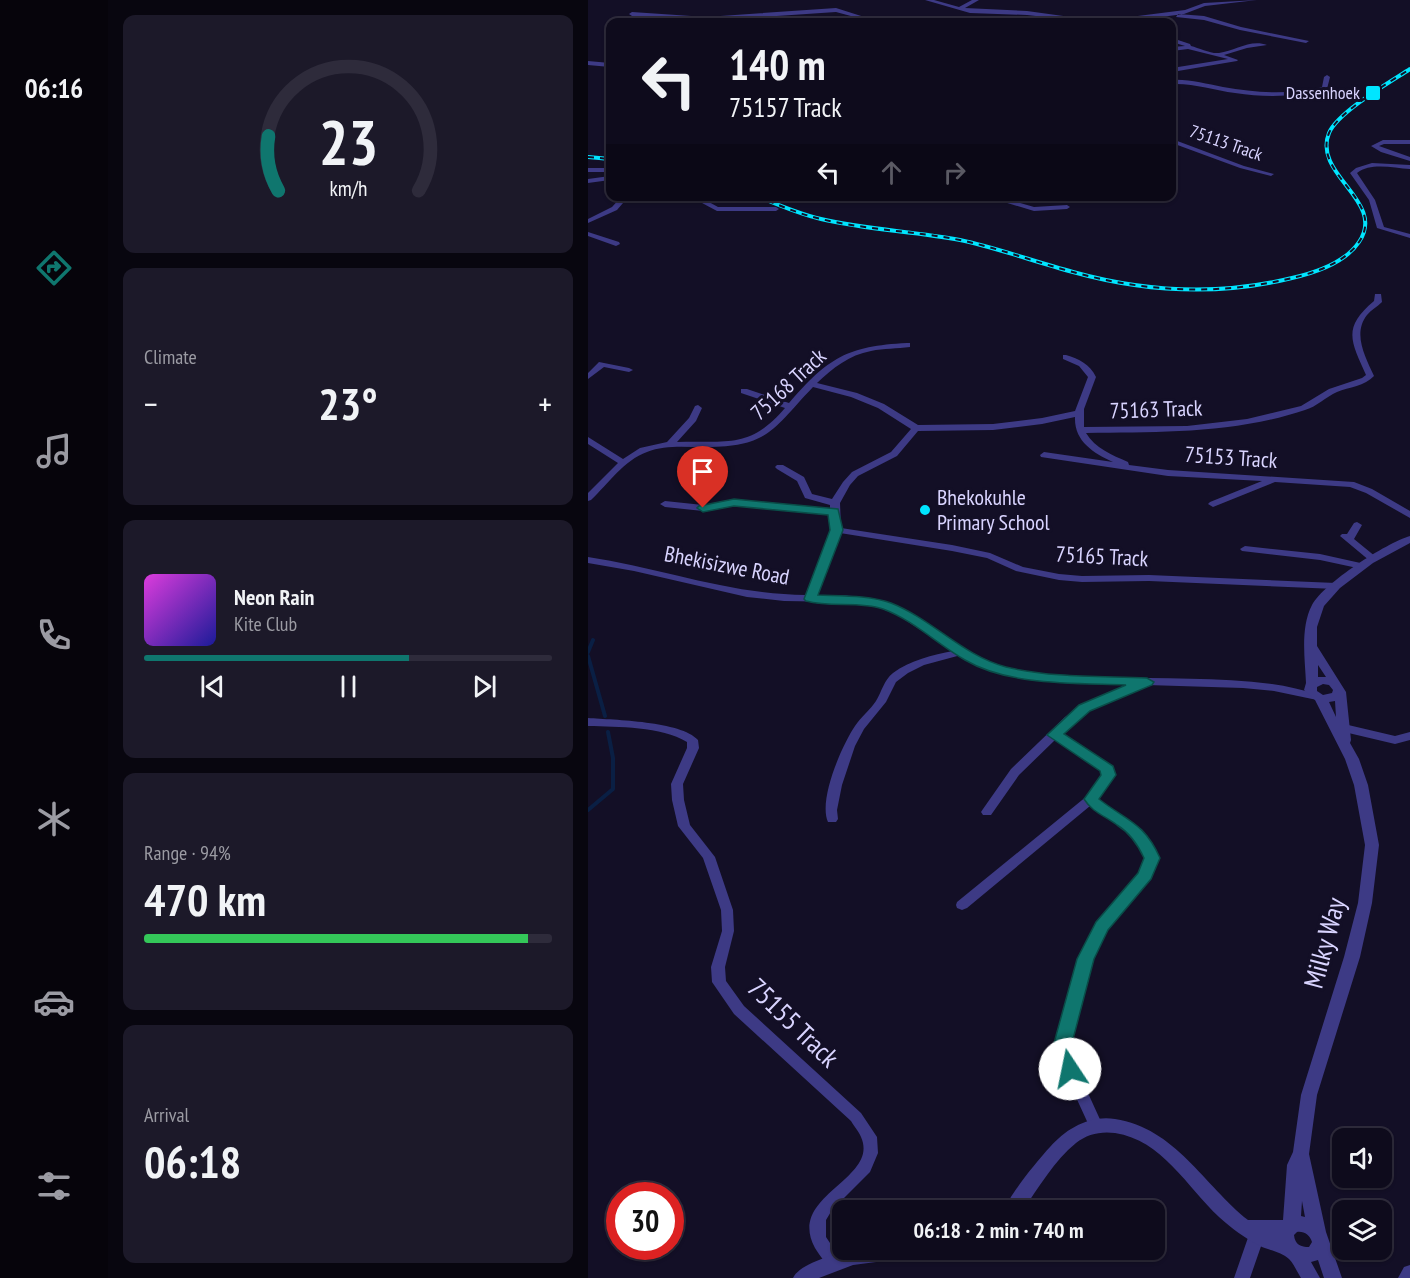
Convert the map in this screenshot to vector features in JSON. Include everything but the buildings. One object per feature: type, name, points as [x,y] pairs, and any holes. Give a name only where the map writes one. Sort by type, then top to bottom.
[{"type":"street","points":[[928,0],[959,9],[985,13],[1033,13],[1062,18]]},
{"type":"street","points":[[959,9],[976,0]]},
{"type":"street","points":[[1158,18],[1204,5],[1254,0]]},
{"type":"street","points":[[720,18],[836,10],[865,18]]},
{"type":"street","points":[[1127,18],[1188,10]]},
{"type":"street","points":[[632,14],[691,18]]},
{"type":"street","points":[[1168,16],[1204,18],[1240,28],[1306,41]]},
{"type":"street","points":[[1176,41],[1185,43],[1188,47]]},
{"type":"street","points":[[1218,55],[1246,46],[1264,45]]},
{"type":"street","points":[[1176,48],[1188,47],[1235,60],[1176,69]]},
{"type":"street","points":[[588,63],[606,65]]},
{"type":"street","points":[[1176,82],[1262,94],[1303,94],[1324,88],[1327,77]]},
{"type":"street","name":"75113 Track","points":[[1176,142],[1242,167],[1271,174]]},
{"type":"street","points":[[1410,142],[1383,142],[1374,146],[1410,159]]},
{"type":"street","points":[[1410,167],[1366,167],[1357,169],[1353,173],[1372,200],[1381,228],[1410,236]]},
{"type":"street","points":[[588,170],[606,171]]},
{"type":"street","points":[[588,181],[606,179]]},
{"type":"street","points":[[588,221],[614,209],[623,201]]},
{"type":"street","points":[[702,201],[717,209],[776,208]]},
{"type":"street","points":[[1007,201],[1034,208],[1067,207]]},
{"type":"street","points":[[588,234],[616,244]]},
{"type":"street","name":"75163 Track","points":[[1146,470],[1118,461],[1096,449],[1085,441],[1082,430],[1165,430],[1230,424],[1310,405],[1332,391],[1365,380],[1370,376],[1358,351],[1358,324],[1367,310],[1378,302],[1378,296]]},
{"type":"street","name":"75168 Track","points":[[588,498],[624,463],[642,451],[668,446],[747,441],[767,430],[831,365],[851,352],[872,347],[907,345]]},
{"type":"street","points":[[1066,357],[1090,372],[1091,385],[1079,413],[1082,430]]},
{"type":"street","points":[[588,376],[602,364],[629,370]]},
{"type":"street","points":[[813,384],[845,392],[881,406],[916,428],[993,427],[1042,421],[1079,413]]},
{"type":"street","points":[[744,391],[791,407]]},
{"type":"street","points":[[668,446],[693,419],[698,408]]},
{"type":"street","points":[[810,599],[836,530],[834,507],[846,484],[855,474],[898,450],[916,428]]},
{"type":"street","points":[[588,440],[624,463]]},
{"type":"street","name":"75153 Track","points":[[1044,454],[1146,470],[1360,487],[1410,515]]},
{"type":"street","points":[[780,466],[801,479],[805,492],[810,498],[834,507]]},
{"type":"street","points":[[1213,504],[1274,480]]},
{"type":"street","points":[[665,504],[703,508],[734,502],[834,507]]},
{"type":"street","points":[[1357,525],[1347,538],[1373,559]]},
{"type":"street","name":"75165 Track","points":[[836,530],[952,548],[1000,559],[1020,569],[1074,578],[1149,578],[1336,586]]},
{"type":"street","name":"Milky Way","points":[[1290,1227],[1296,1165],[1301,1152],[1309,1095],[1352,957],[1371,867],[1372,844],[1361,785],[1346,747],[1315,691],[1311,627],[1318,605],[1336,586],[1362,566],[1410,538]]},
{"type":"street","points":[[1245,549],[1320,557],[1362,566]]},
{"type":"street","name":"Bhekisizwe Road","points":[[588,560],[615,563],[739,592],[771,597],[857,601],[886,606],[921,624],[971,658],[1003,670],[1032,675],[1315,691]]},
{"type":"street","name":"Milky Way","points":[[1313,648],[1338,689],[1346,747]]},
{"type":"street","points":[[832,819],[832,795],[850,748],[859,729],[884,697],[890,681],[899,673],[919,664],[962,652]]},
{"type":"street","points":[[1315,691],[1327,681],[1338,689]]},
{"type":"street","points":[[987,812],[1015,772],[1084,708],[1147,682]]},
{"type":"street","name":"75155 Track","points":[[588,722],[616,723],[678,733],[692,740],[693,748],[677,784],[678,800],[684,826],[709,857],[720,883],[729,924],[718,967],[719,982],[739,1010],[864,1125],[871,1146],[871,1155],[867,1164],[856,1179],[828,1204],[818,1220],[816,1231],[819,1242],[834,1261]]},
{"type":"street","points":[[1344,728],[1395,740],[1410,736]]},
{"type":"street","points":[[962,905],[1091,799],[1108,775],[1108,769],[1055,735]]},
{"type":"street","points":[[1091,799],[1137,833],[1146,845],[1152,862],[1145,875],[1102,926],[1085,959],[1063,1043],[1074,1078],[1096,1126]]},
{"type":"street","points":[[1021,1200],[1070,1138],[1096,1126],[1132,1128],[1148,1136],[1254,1232],[1294,1252],[1309,1256],[1315,1253],[1319,1237],[1305,1224],[1254,1232]]},
{"type":"street","name":"Milky Way","points":[[1301,1152],[1319,1237],[1333,1278]]},
{"type":"street","points":[[1290,1227],[1284,1239],[1311,1278]]},
{"type":"street","points":[[1242,1278],[1254,1232]]},
{"type":"street","points":[[802,1278],[838,1260]]},
{"type":"street","points":[[1406,1278],[1410,1272]]},
{"type":"waterway","points":[[588,652],[593,640]]},
{"type":"waterway","points":[[588,656],[605,716]]},
{"type":"waterway","points":[[588,810],[613,789],[613,758],[608,732]]},
{"type":"railway","points":[[770,201],[821,219],[960,240],[1073,272],[1127,284],[1182,289],[1265,284],[1301,276],[1328,266],[1346,256],[1359,242],[1365,227],[1364,214],[1330,162],[1327,148],[1329,133],[1353,107],[1410,69]]},
{"type":"railway","points":[[588,157],[606,159]]},
{"type":"place","name":"Dassenhoek","points":[[1373,93]]},
{"type":"place","name":"Bhekokuhle Primary School","points":[[925,510]]},
{"type":"route","points":[[703,508],[734,502],[834,512],[836,530],[818,583],[810,599],[857,601],[886,606],[921,624],[971,658],[1003,670],[1050,678],[1147,682],[1084,708],[1055,735],[1108,769],[1108,775],[1091,799],[1137,833],[1152,858],[1145,875],[1102,926],[1085,959],[1063,1043],[1070,1069]]}]
